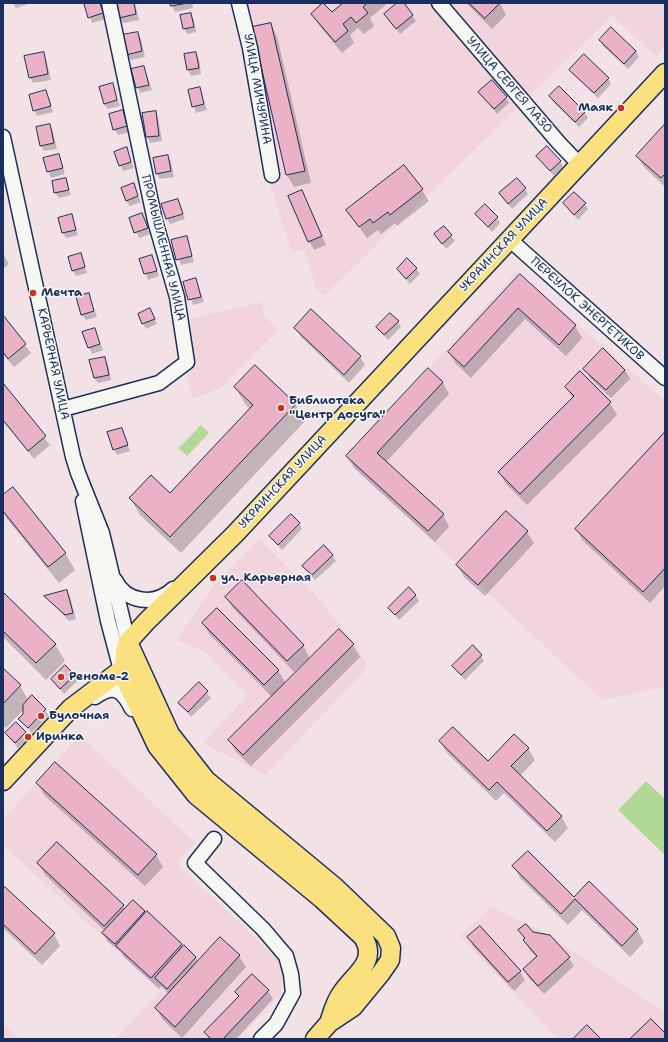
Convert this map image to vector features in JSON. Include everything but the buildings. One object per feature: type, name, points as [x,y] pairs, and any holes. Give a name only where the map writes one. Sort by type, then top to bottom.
[{"type":"main road","name":"УКРАИНСКАЯ УЛИЦА","points":[[128,642],[230,538],[665,73]]},
{"type":"main road","points":[[3,781],[71,708],[121,670],[125,664],[125,650],[128,642]]},
{"type":"main road","points":[[128,642],[170,734],[206,780],[335,887],[386,936],[391,948],[390,960],[353,1007],[329,1023],[315,1039]]},
{"type":"main road","points":[[121,670],[157,746],[196,795],[322,899],[363,937],[370,952],[367,960],[340,995],[329,1023]]},
{"type":"street","name":"ПРОМЫШЛЕННАЯ УЛИЦА","points":[[63,409],[158,383],[188,362],[177,297],[155,221],[109,3]]},
{"type":"street","name":"УЛИЦА МИЧУРИНА","points":[[239,3],[250,48],[272,175]]},
{"type":"street","name":"УЛИЦА СЕРГЕЯ ЛАЗО","points":[[438,3],[558,143],[580,165]]},
{"type":"street","name":"КАРЬЕРНАЯ УЛИЦА","points":[[3,137],[78,474],[90,540],[121,670]]},
{"type":"street","name":"ПЕРЕУЛОК ЭНЕРГЕТИКОВ","points":[[509,239],[665,378]]},
{"type":"street","name":"КАРЬЕРНАЯ УЛИЦА","points":[[78,474],[102,533],[128,642]]},
{"type":"street","points":[[112,574],[117,585],[128,595],[138,599],[153,600],[168,593],[204,559],[230,538]]},
{"type":"street","points":[[53,728],[105,690],[116,690],[127,698],[142,728],[157,746]]},
{"type":"street","points":[[214,839],[195,863],[263,929],[286,956],[291,974],[293,993],[276,1024],[261,1039]]},
{"type":"shaded area","points":[[236,3],[665,3],[665,46],[656,56],[612,16],[324,296],[317,290],[304,249],[292,253],[260,153]]},
{"type":"shaded area","points":[[517,271],[665,401],[665,687],[602,700],[346,460]]},
{"type":"shaded area","points":[[261,302],[265,316],[278,330],[222,387],[192,399],[177,322]]},
{"type":"shaded area","points":[[259,539],[314,593],[355,644],[368,667],[265,775],[203,743],[248,695],[204,651],[176,640],[214,585]]},
{"type":"shaded area","points":[[80,735],[195,843],[176,863],[284,964],[281,995],[237,1039],[115,1039],[161,991],[3,845],[3,819]]},
{"type":"shaded area","points":[[492,906],[549,935],[665,1012],[665,1039],[558,1039],[459,936]]},
{"type":"shaded area","points":[[3,1023],[20,1039],[3,1039]]},
{"type":"green space","points":[[201,425],[209,433],[187,456],[179,448]]},
{"type":"green space","points":[[646,781],[665,799],[665,855],[618,810]]},
{"type":"place","name":"Маяк","points":[[621,108]]},
{"type":"place","name":"Мечта","points":[[33,293]]},
{"type":"place","name":"Библиотека \"Центр досуга\"","points":[[281,408]]},
{"type":"place","name":"ул. Карьерная","points":[[213,578]]},
{"type":"place","name":"Реноме-2","points":[[61,677]]},
{"type":"place","name":"Булочная","points":[[41,716]]},
{"type":"place","name":"Иринка","points":[[28,737]]}]
